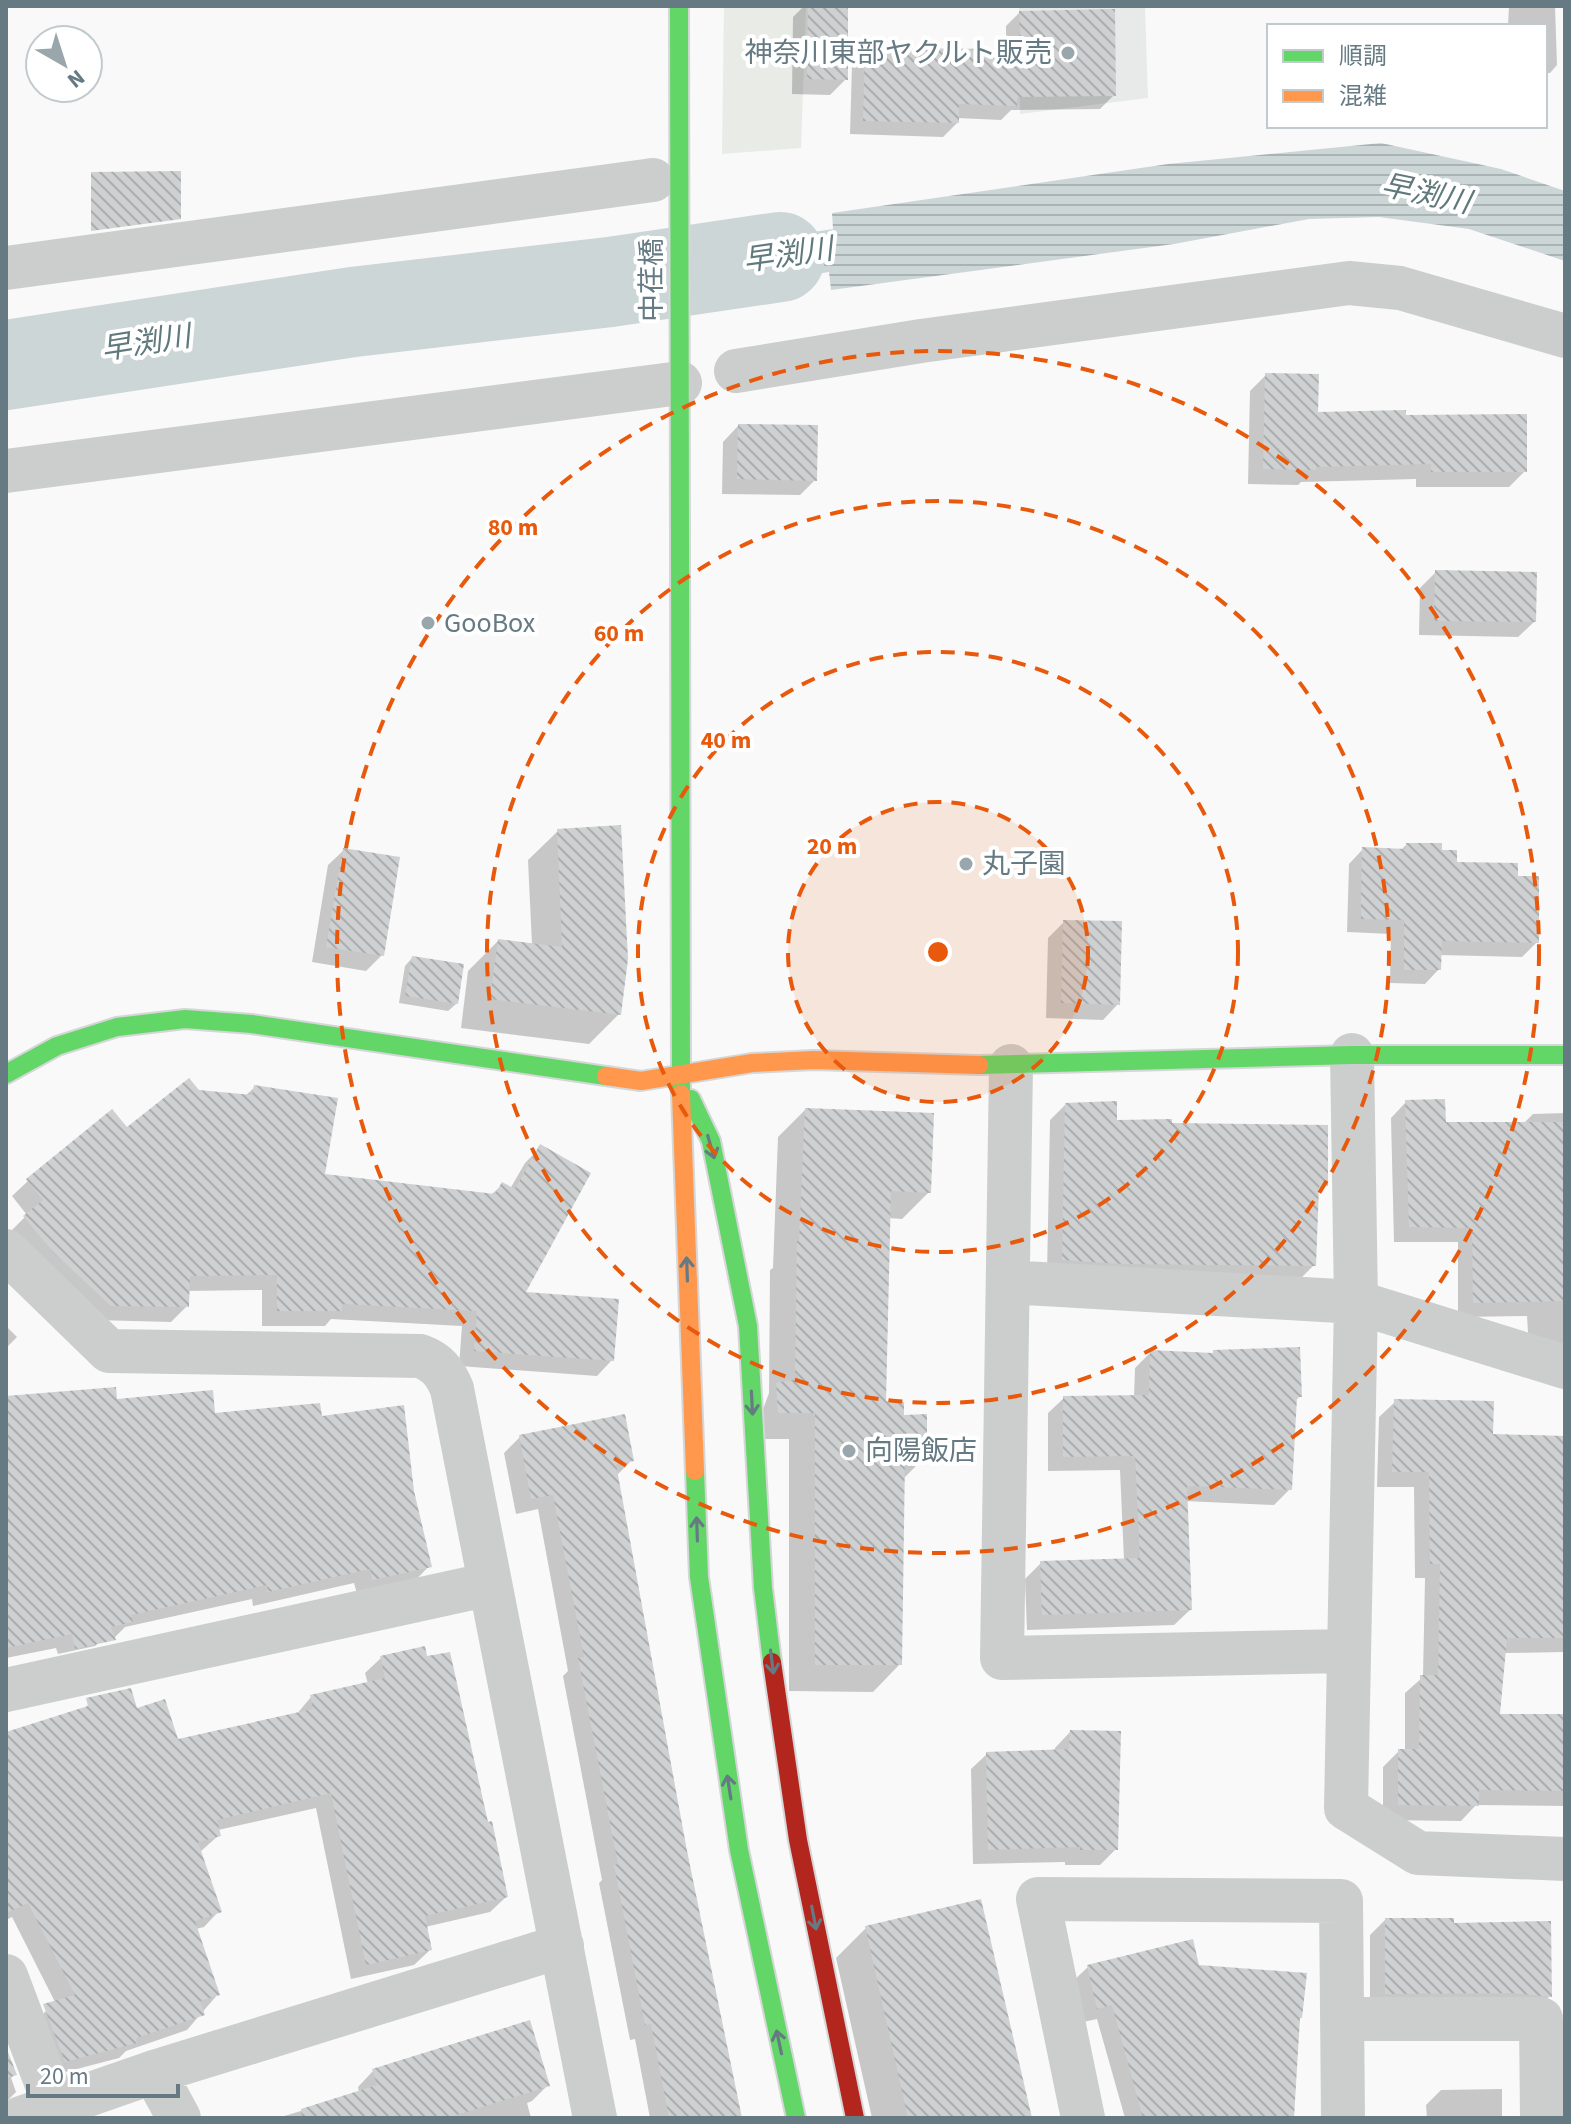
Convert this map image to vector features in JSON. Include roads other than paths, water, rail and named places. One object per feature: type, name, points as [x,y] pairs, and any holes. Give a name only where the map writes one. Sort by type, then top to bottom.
[{"type":"street","name":"中荏橋","points":[[679,6],[667,178],[680,383],[680,1075],[699,1577],[739,1850],[796,2118]]},
{"type":"street","points":[[6,268],[667,178]]},
{"type":"street","points":[[736,371],[921,341],[1349,283],[1400,288],[1565,336]]},
{"type":"street","points":[[6,471],[680,383]]},
{"type":"street","points":[[6,1074],[57,1046],[117,1027],[185,1019],[252,1024],[641,1081],[752,1063],[814,1060],[1011,1066],[1352,1055],[1565,1055]]},
{"type":"street","points":[[1352,1055],[1356,1302],[1346,1808],[1418,1853],[1565,1859]]},
{"type":"street","points":[[1011,1066],[1002,1658],[1348,1651]]},
{"type":"street","points":[[680,1075],[711,1141],[748,1326],[763,1588],[778,1714],[798,1840],[855,2118]]},
{"type":"street","points":[[6,1251],[109,1351],[420,1356],[440,1368],[452,1389],[595,2118]]},
{"type":"street","points":[[1008,1282],[1356,1302],[1565,1367]]},
{"type":"street","points":[[6,1690],[490,1584]]},
{"type":"street","points":[[1083,2118],[1038,1899],[1341,1901],[1343,2118]]},
{"type":"street","points":[[6,1976],[38,2112],[154,2072],[562,1946]]},
{"type":"street","points":[[1344,2019],[1541,2019],[1542,2118]]},
{"type":"street","points":[[154,2072],[179,2118]]},
{"type":"water","points":[[1381,143],[1501,169],[1565,191],[1565,261],[1469,229],[1379,217],[1309,219],[1174,244],[831,290],[829,272],[696,293],[694,250],[833,229],[832,213],[1168,164]]},
{"type":"waterway","name":"早渕川","points":[[6,365],[353,312],[610,282],[780,257]]},
{"type":"place","name":"神奈川東部ヤクルト販売","points":[[1068,53]]},
{"type":"place","name":"GooBox","points":[[428,623]]},
{"type":"place","name":"丸子園","points":[[966,864]]},
{"type":"place","name":"向陽飯店","points":[[849,1451]]}]
